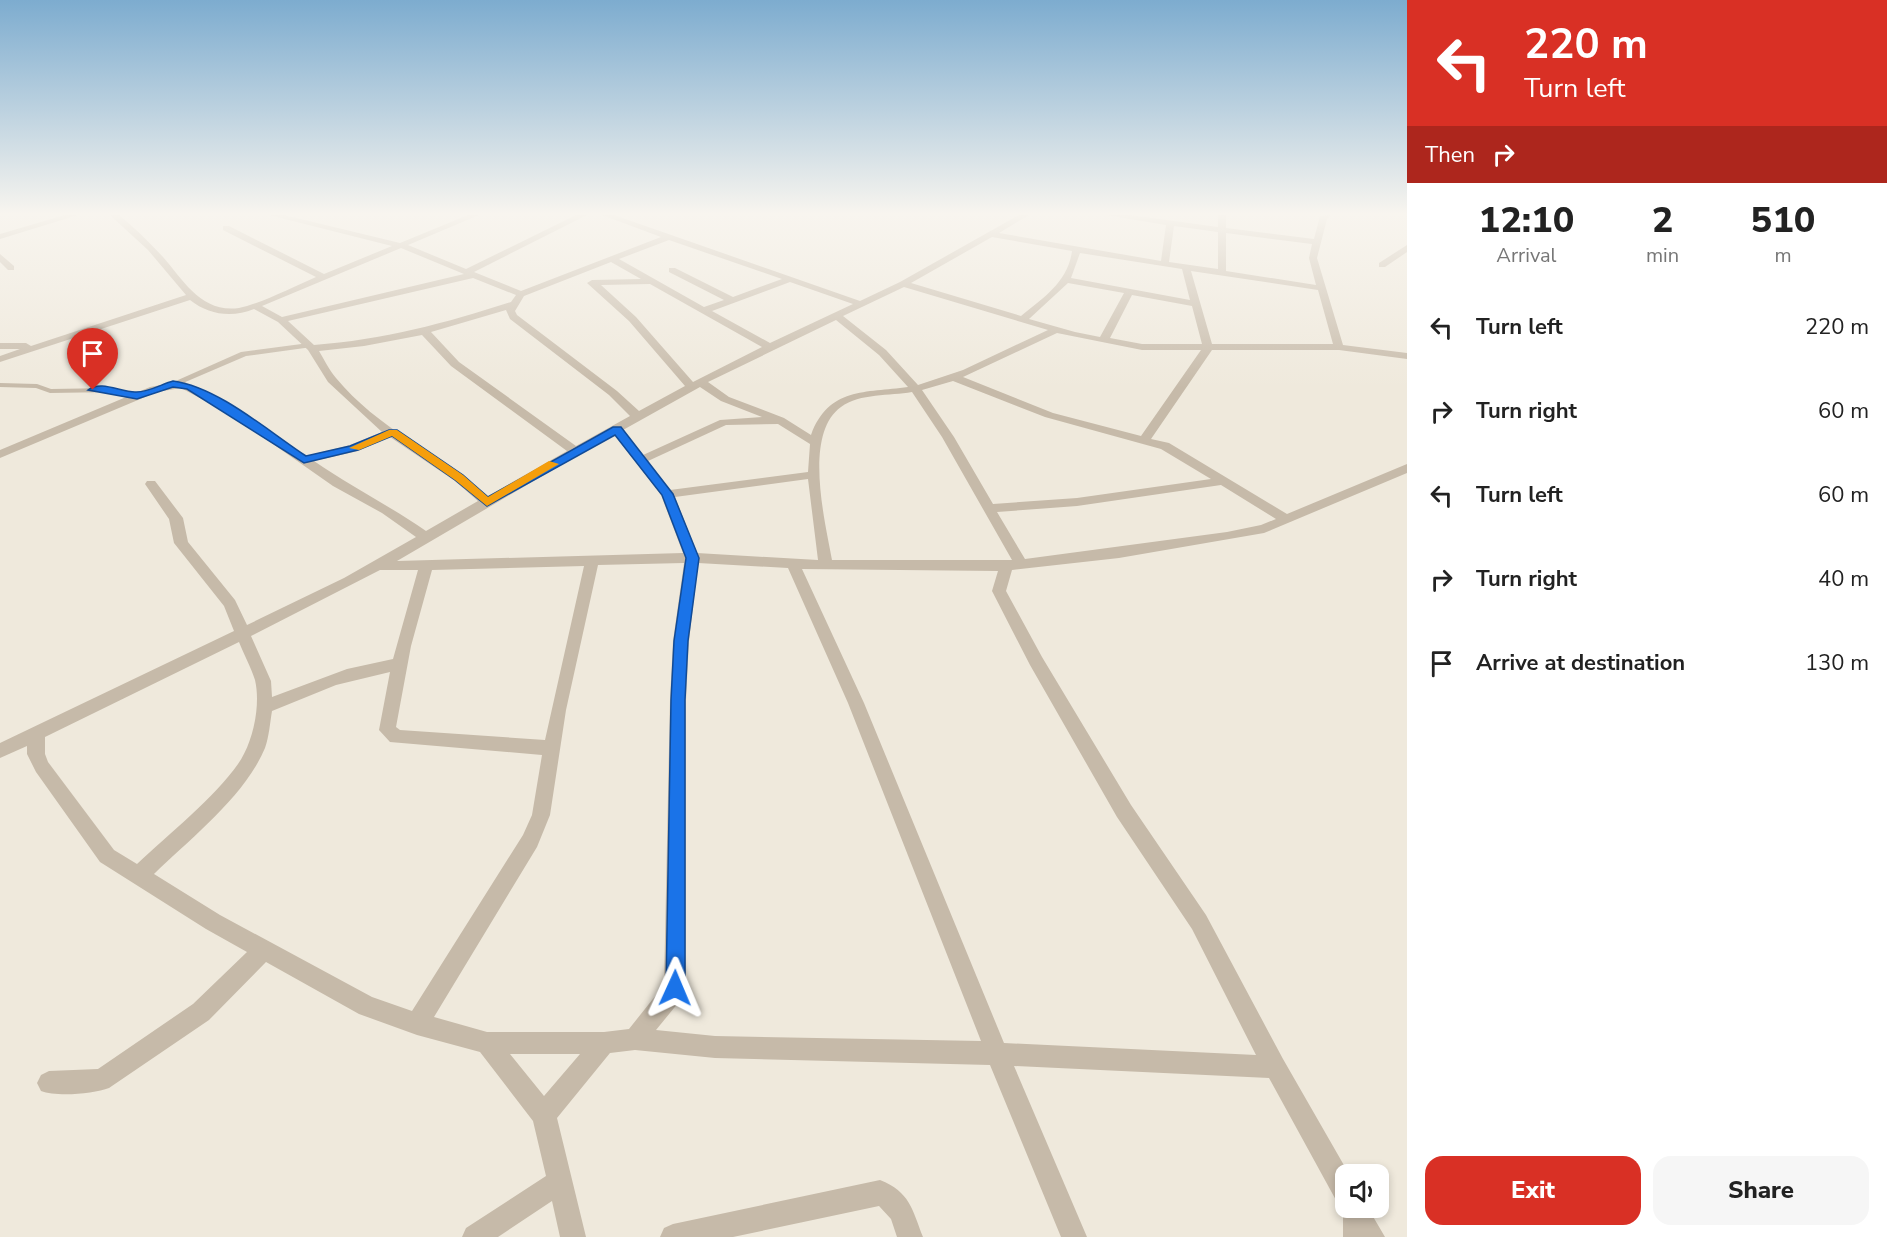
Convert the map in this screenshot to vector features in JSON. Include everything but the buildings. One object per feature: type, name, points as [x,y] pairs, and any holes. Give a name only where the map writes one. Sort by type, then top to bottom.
[{"type":"street","points":[[171,273],[190,297],[217,313],[243,310],[334,273]]},
{"type":"street","points":[[315,273],[323,277]]},
{"type":"street","points":[[281,320],[470,273],[520,294]]},
{"type":"street","points":[[574,273],[520,294],[510,311],[513,316],[583,372],[613,393],[638,417]]},
{"type":"street","points":[[577,273],[612,296],[697,385],[725,399],[780,420],[816,443]]},
{"type":"street","points":[[636,273],[770,346]]},
{"type":"street","points":[[677,273],[730,299]]},
{"type":"street","points":[[773,273],[861,304]]},
{"type":"street","points":[[0,751],[380,566],[575,451],[697,385],[770,346],[837,316],[922,273]]},
{"type":"street","points":[[1023,319],[1068,280],[1071,273]]},
{"type":"street","points":[[1187,273],[1208,348]]},
{"type":"street","points":[[1222,273],[1321,288]]},
{"type":"street","points":[[1317,273],[1339,347]]},
{"type":"street","points":[[704,310],[791,279]]},
{"type":"street","points":[[1068,280],[1194,304]]},
{"type":"street","points":[[592,283],[650,281]]},
{"type":"street","points":[[903,284],[1056,330],[1142,347],[1339,347],[1407,356]]},
{"type":"street","points":[[1103,341],[1129,292]]},
{"type":"street","points":[[0,359],[8,349],[38,346],[190,297]]},
{"type":"street","points":[[311,346],[347,346],[424,331],[514,304]]},
{"type":"street","points":[[254,305],[281,320],[311,346],[332,380],[368,411],[378,424],[459,478],[487,502]]},
{"type":"street","points":[[837,316],[873,345],[914,389],[989,508],[1013,565]]},
{"type":"street","points":[[826,565],[812,475],[816,443],[823,422],[835,405],[859,397],[914,389],[1024,346],[1056,330]]},
{"type":"street","points":[[424,331],[455,364],[575,451]]},
{"type":"street","points":[[1145,439],[1208,348]]},
{"type":"street","points":[[951,376],[1049,415],[1165,446],[1287,520]]},
{"type":"street","points":[[0,454],[137,396],[173,384],[183,384],[276,439],[304,460],[428,537]]},
{"type":"street","points":[[641,460],[724,422],[780,420]]},
{"type":"street","points":[[617,430],[668,494],[692,558],[681,641],[678,700],[675,988],[635,1039]]},
{"type":"street","points":[[304,460],[354,448],[393,432]]},
{"type":"street","points":[[380,566],[692,558],[826,565],[1013,565],[1227,537],[1287,520],[1407,468]]},
{"type":"street","points":[[668,494],[812,475]]},
{"type":"street","points":[[989,508],[1077,502],[1225,481]]},
{"type":"street","points":[[138,875],[228,789],[245,769],[257,746],[265,707],[263,681],[230,604],[181,543],[176,518],[151,484]]},
{"type":"street","points":[[417,1024],[530,841],[541,814],[577,622],[592,561]]},
{"type":"street","points":[[793,564],[856,703],[1053,1192],[1074,1237]]},
{"type":"street","points":[[426,565],[400,664],[387,730],[396,737],[552,748]]},
{"type":"street","points":[[1013,565],[999,591],[1036,660],[1124,811],[1199,922],[1335,1174]]},
{"type":"street","points":[[265,707],[326,681],[368,668],[400,664]]},
{"type":"street","points":[[36,735],[36,754],[42,767],[107,856],[213,922],[367,1006],[417,1024],[487,1043],[604,1043],[635,1039],[715,1047],[997,1053],[1275,1066]]},
{"type":"street","points":[[49,1083],[101,1080],[121,1068],[201,1012],[264,950]]},
{"type":"street","points":[[487,1043],[544,1115],[573,1237]]},
{"type":"street","points":[[544,1115],[604,1043]]},
{"type":"street","points":[[475,1237],[560,1181]]},
{"type":"street","points":[[674,1237],[880,1192],[890,1196],[897,1204],[909,1237]]},
{"type":"street","points":[[1354,1218],[1356,1237]]},
{"type":"street","points":[[1360,1218],[1372,1237]]},
{"type":"lane","points":[[173,384],[244,354],[311,346]]},
{"type":"lane","points":[[0,385],[37,386],[50,391],[112,390],[137,396]]},
{"type":"slow traffic","points":[[355,448],[393,432],[459,478],[487,502],[553,464]]},
{"type":"route","points":[[93,390],[112,390],[137,396],[154,388],[183,384],[234,412],[304,460],[332,451],[354,448],[393,432],[459,478],[487,502],[575,451],[617,430],[668,494],[692,558],[681,641],[678,700],[675,988]]}]
